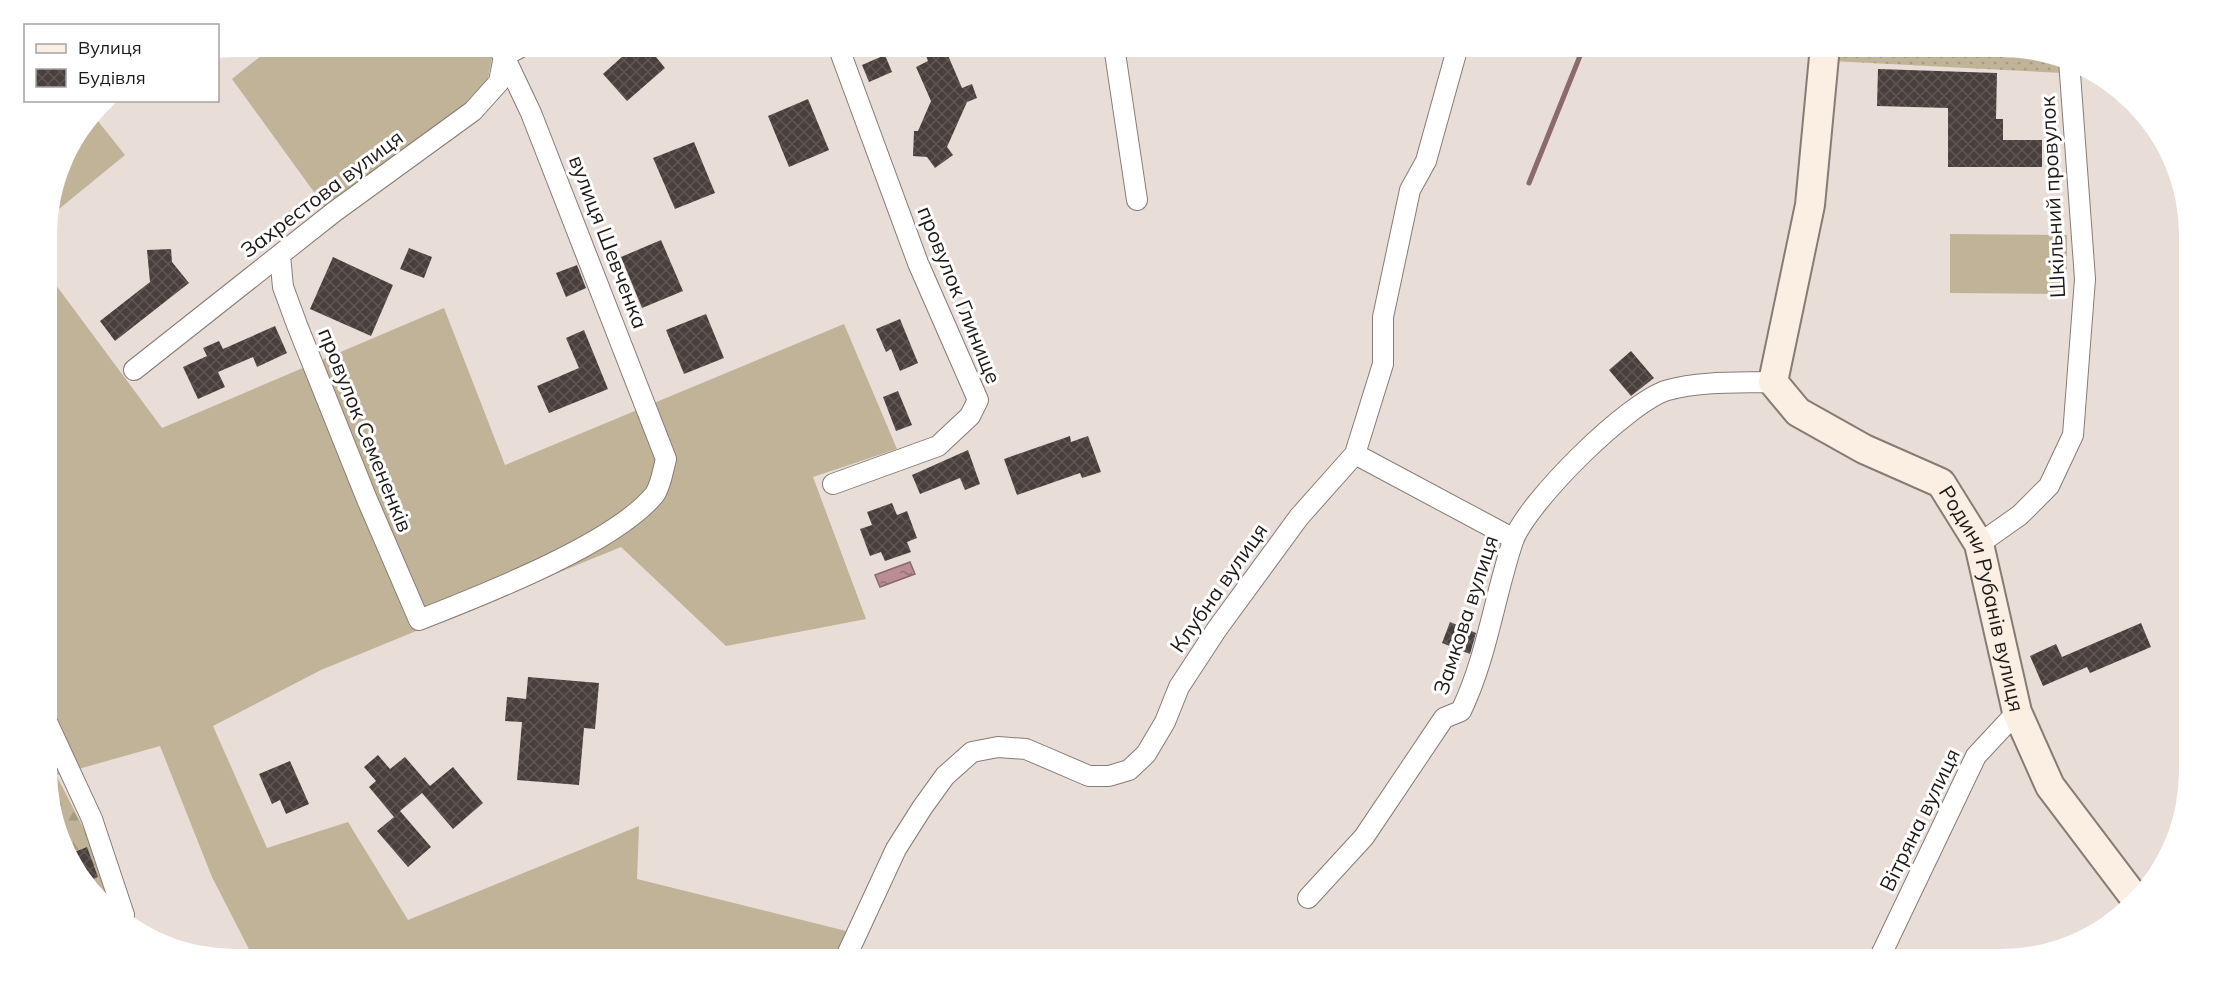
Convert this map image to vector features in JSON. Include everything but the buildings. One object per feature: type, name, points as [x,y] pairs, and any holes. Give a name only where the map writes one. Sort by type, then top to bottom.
[{"type":"street","name":"Захрестова вулиця","points":[[134,370],[334,212],[473,111],[499,82],[500,57]]},
{"type":"street","name":"вулиця Шевченка","points":[[419,620],[475,598],[590,543],[634,515],[656,492],[666,459],[572,213],[531,113],[503,57]]},
{"type":"street","name":"провулок Глинище","points":[[833,484],[938,446],[970,416],[978,400],[918,263],[842,57]]},
{"type":"street","points":[[1116,57],[1137,200]]},
{"type":"street","name":"Клубна вулиця","points":[[850,949],[896,849],[945,776],[972,752],[998,747],[1026,749],[1089,776],[1109,776],[1129,770],[1146,754],[1165,722],[1179,687],[1217,628],[1299,517],[1355,454],[1383,364],[1383,317],[1410,190],[1426,161],[1455,57]]},
{"type":"street","points":[[1773,382],[1810,206],[1824,57]]},
{"type":"street","name":"Шкільний провулок","points":[[1979,544],[2020,515],[2049,486],[2073,435],[2085,279],[2070,71]]},
{"type":"street","name":"провулок Семененків","points":[[280,255],[282,288],[361,487],[419,620]]},
{"type":"street","name":"Замкова вулиця","points":[[1308,898],[1364,837],[1444,718],[1461,711],[1474,685],[1514,539],[1533,510],[1588,447],[1618,421],[1667,390],[1719,383],[1773,382]]},
{"type":"street","name":"Родини Рубанів вулиця","points":[[1773,382],[1798,412],[1864,449],[1941,483],[1979,544],[2017,712],[2050,786],[2131,893]]},
{"type":"street","points":[[1355,454],[1514,539]]},
{"type":"street","name":"Вітряна вулиця","points":[[1884,949],[1976,756],[2017,712]]},
{"type":"street","points":[[57,743],[93,819],[122,907]]},
{"type":"green space","points":[[260,57],[493,57],[486,88],[327,210],[232,79]]},
{"type":"green space","points":[[1833,57],[2012,57],[2058,66],[2063,68],[2063,73],[1832,61]]},
{"type":"green space","points":[[98,122],[125,155],[59,209],[63,189],[75,156]]},
{"type":"green space","points":[[1950,234],[2067,235],[2067,294],[1950,293]]},
{"type":"green space","points":[[57,286],[162,428],[444,308],[505,465],[844,324],[897,449],[813,477],[866,619],[726,646],[621,547],[321,670],[213,726],[267,848],[348,822],[408,920],[639,826],[637,879],[846,931],[838,949],[249,949],[212,877],[160,746],[57,775]]},
{"type":"green space","points":[[58,778],[106,872],[114,901],[94,879],[71,839],[63,817]]},
{"type":"water","points":[[910,562],[915,574],[880,587],[875,575]]},
{"type":"waterway","points":[[1529,183],[1580,57]]}]
